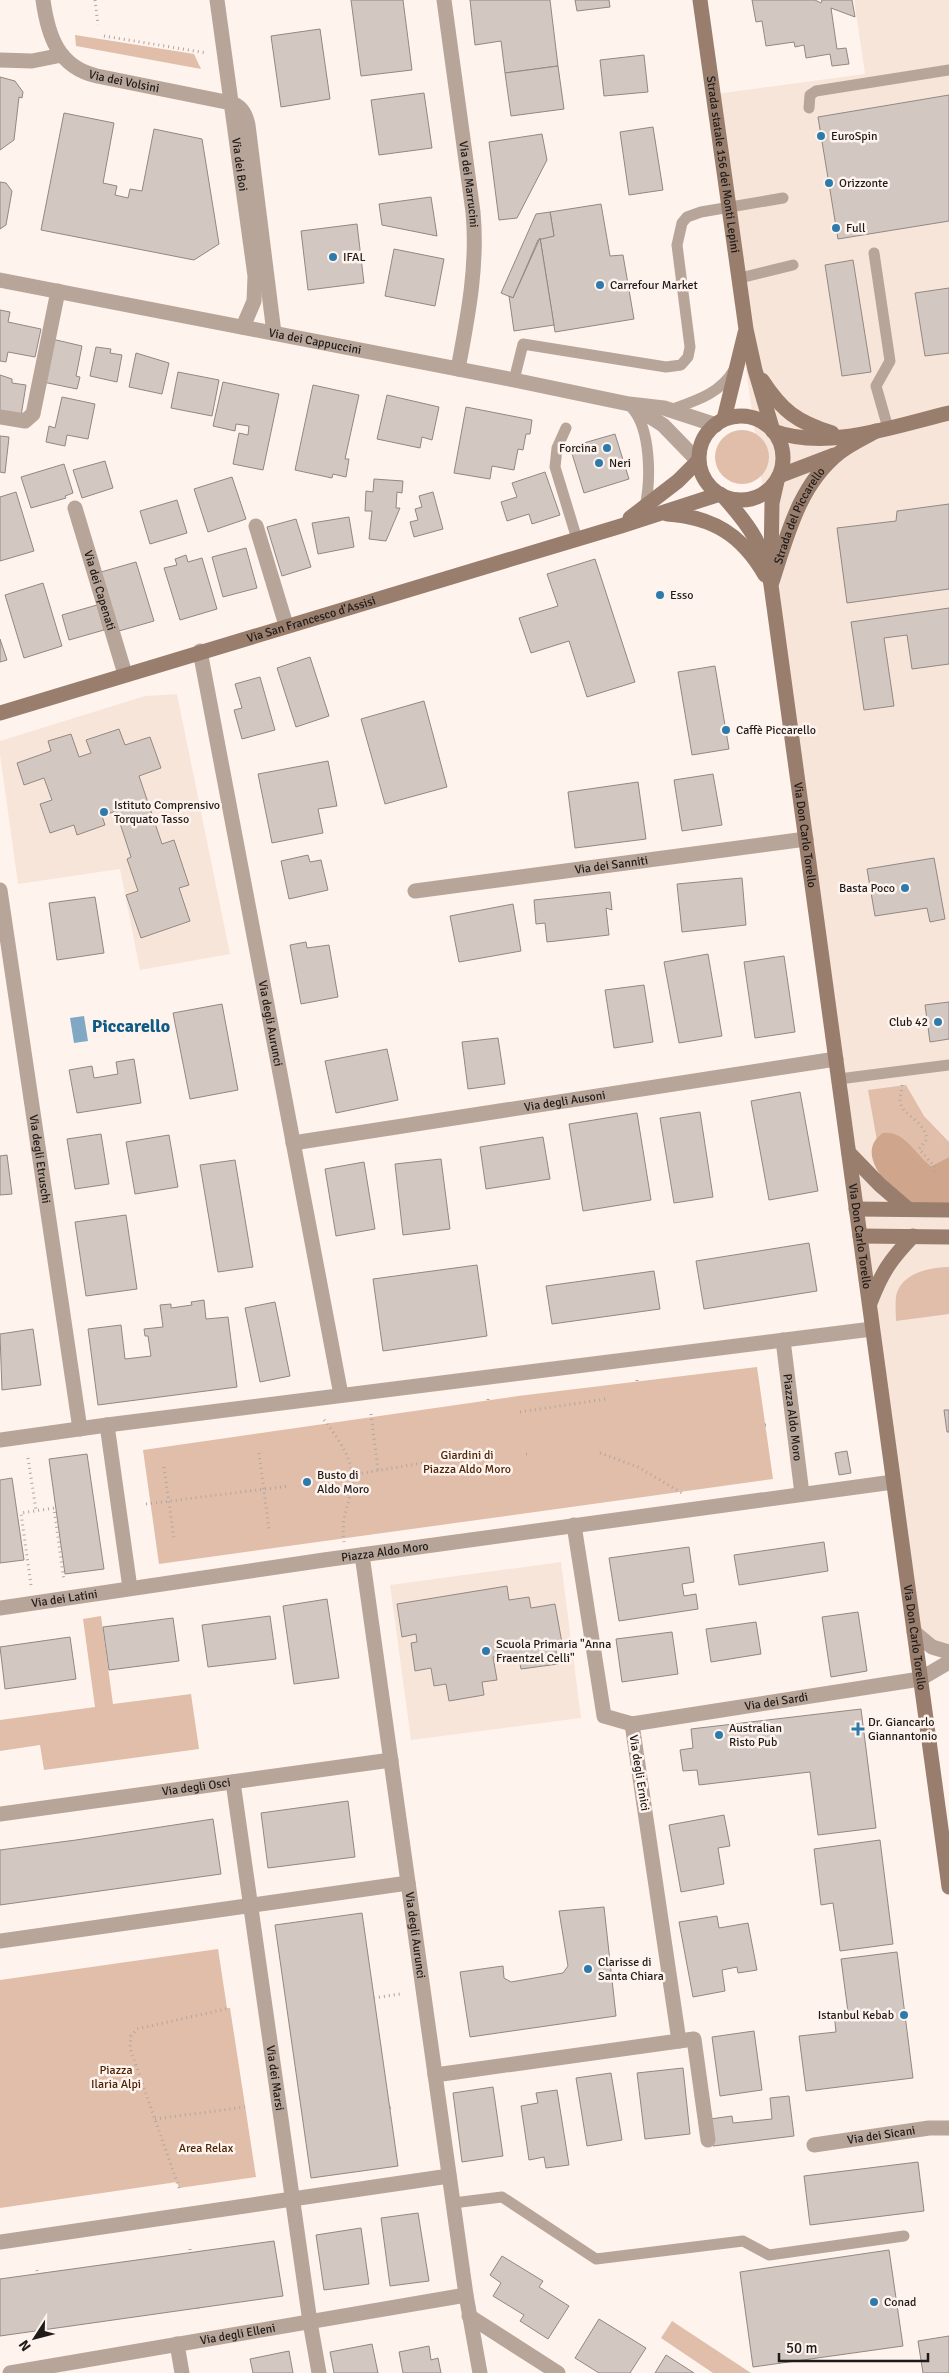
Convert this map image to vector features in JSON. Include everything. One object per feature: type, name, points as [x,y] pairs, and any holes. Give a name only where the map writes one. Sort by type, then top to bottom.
[{"type":"main road","name":"Strada statale 156 dei Monti Lepini","points":[[700,0],[746,329],[755,370],[773,430],[781,445],[783,459],[778,478]]},
{"type":"main road","name":"Strada statale 156 dei Monti Lepini","points":[[698,461],[701,447],[707,434],[720,422],[746,329]]},
{"type":"main road","name":"Strada del Piccarello","points":[[755,370],[776,401],[792,416],[811,427],[841,436]]},
{"type":"main road","name":"Strada del Piccarello","points":[[773,430],[799,438],[841,436],[882,430],[949,413]]},
{"type":"main road","points":[[720,422],[737,416],[754,418],[773,430]]},
{"type":"main road","name":"Strada del Piccarello","points":[[778,478],[839,453],[882,430]]},
{"type":"main road","name":"Strada del Piccarello","points":[[771,585],[801,500],[814,480],[839,453]]},
{"type":"main road","points":[[698,461],[706,481],[722,495],[735,500],[750,499],[766,492],[778,478]]},
{"type":"main road","name":"Via San Francesco d'Assisi","points":[[651,510],[698,461]]},
{"type":"main road","name":"Via Don Carlo Torello","points":[[771,585],[772,503],[778,478]]},
{"type":"main road","name":"Via San Francesco d'Assisi","points":[[0,713],[286,625],[621,526],[651,510],[722,495]]},
{"type":"main road","name":"Via Don Carlo Torello","points":[[722,495],[743,518],[758,542],[767,563],[771,585],[949,1887]]},
{"type":"main road","name":"Via San Francesco d'Assisi","points":[[651,510],[698,517],[724,530],[750,554],[771,585]]},
{"type":"main road","points":[[849,1153],[880,1185],[908,1208]]},
{"type":"main road","points":[[856,1209],[908,1208],[949,1210]]},
{"type":"main road","points":[[860,1236],[949,1237]]},
{"type":"main road","points":[[869,1306],[879,1279],[888,1263],[913,1236]]},
{"type":"street","name":"Via dei Volsini","points":[[43,0],[49,28],[62,55],[71,65],[84,73],[232,103],[244,113]]},
{"type":"street","name":"Via dei Boi","points":[[217,0],[255,285],[254,301],[243,327]]},
{"type":"street","name":"Via dei Marrucini","points":[[444,0],[473,212],[475,241],[472,288],[458,369]]},
{"type":"street","points":[[0,60],[32,61],[62,55]]},
{"type":"street","name":"Via dei Boi","points":[[244,113],[248,125],[274,333]]},
{"type":"street","name":"Via dei Cappuccini","points":[[0,280],[630,404],[670,410],[720,422]]},
{"type":"street","points":[[0,418],[25,421],[33,414],[58,291]]},
{"type":"street","name":"Via dei Cappuccini","points":[[630,404],[663,425],[698,461]]},
{"type":"street","name":"Via dei Capenati","points":[[75,508],[125,674]]},
{"type":"street","points":[[256,526],[286,625]]},
{"type":"street","name":"Via degli Aurunci","points":[[200,651],[341,1396]]},
{"type":"street","name":"Via dei Sanniti","points":[[415,891],[806,839]]},
{"type":"street","name":"Via degli Etruschi","points":[[0,890],[80,1429]]},
{"type":"street","name":"Via degli Ausoni","points":[[293,1143],[836,1059]]},
{"type":"street","points":[[0,1440],[872,1329]]},
{"type":"street","name":"Piazza Aldo Moro","points":[[783,1340],[802,1494]]},
{"type":"street","points":[[107,1425],[130,1588]]},
{"type":"street","name":"Piazza Aldo Moro","points":[[130,1588],[362,1554],[893,1482]]},
{"type":"street","name":"Via degli Ernici","points":[[574,1525],[604,1716],[632,1724],[679,2041]]},
{"type":"street","name":"Via degli Aurunci","points":[[362,1554],[469,2316],[480,2373]]},
{"type":"street","name":"Via dei Latini","points":[[0,1608],[130,1588]]},
{"type":"street","points":[[914,1632],[932,1647],[949,1652]]},
{"type":"street","points":[[920,1679],[949,1662]]},
{"type":"street","name":"Via dei Sardi","points":[[632,1724],[920,1679]]},
{"type":"street","name":"Via degli Osci","points":[[0,1814],[391,1760]]},
{"type":"street","name":"Via dei Marsi","points":[[233,1782],[292,2199],[319,2373]]},
{"type":"street","points":[[0,1941],[408,1883]]},
{"type":"street","points":[[435,2075],[694,2040],[708,2140]]},
{"type":"street","name":"Via dei Sicani","points":[[814,2145],[929,2128],[949,2128]]},
{"type":"street","points":[[0,2242],[449,2176]]},
{"type":"street","name":"Via degli Elleni","points":[[10,2373],[466,2295]]},
{"type":"street","points":[[469,2316],[558,2373]]},
{"type":"street","points":[[177,2344],[182,2373]]},
{"type":"lane","points":[[809,108],[810,95],[816,91],[949,70]]},
{"type":"lane","points":[[514,380],[523,344],[666,366],[681,365],[688,357],[690,347],[677,245],[682,222],[694,214],[783,198]]},
{"type":"lane","points":[[874,252],[890,361],[876,386],[882,430]]},
{"type":"lane","points":[[740,278],[793,265]]},
{"type":"lane","points":[[670,410],[698,400],[717,389],[738,362]]},
{"type":"lane","points":[[630,404],[640,418],[644,434],[651,510]]},
{"type":"lane","points":[[566,428],[557,448],[555,467],[577,539]]},
{"type":"lane","points":[[839,1079],[949,1065]]},
{"type":"lane","points":[[453,2203],[502,2197],[596,2259],[744,2241],[768,2255],[904,2236]]},
{"type":"path","points":[[95,0],[98,25]]},
{"type":"path","points":[[104,36],[225,56]]},
{"type":"path","points":[[900,1072],[902,1088],[900,1102],[906,1111],[924,1127],[927,1139],[919,1149],[934,1164],[936,1168],[934,1172]]},
{"type":"path","points":[[520,1412],[606,1399]]},
{"type":"path","points":[[371,1414],[378,1470]]},
{"type":"path","points":[[324,1420],[345,1450],[352,1475],[352,1490],[342,1522],[344,1542]]},
{"type":"path","points":[[259,1453],[269,1529]]},
{"type":"path","points":[[600,1453],[638,1467],[684,1495]]},
{"type":"path","points":[[526,1454],[532,1454]]},
{"type":"path","points":[[28,1458],[36,1510]]},
{"type":"path","points":[[352,1475],[428,1462]]},
{"type":"path","points":[[164,1466],[174,1539]]},
{"type":"path","points":[[146,1504],[289,1486]]},
{"type":"path","points":[[31,1585],[21,1513],[36,1510],[54,1508],[64,1581]]},
{"type":"path","points":[[374,1998],[400,1994]]},
{"type":"path","points":[[179,2188],[130,2048],[131,2036],[137,2029],[230,2008]]},
{"type":"path","points":[[155,2119],[245,2107]]},
{"type":"path","points":[[390,2108],[395,2107]]},
{"type":"shaded area","points":[[854,0],[949,0],[949,1647],[924,1651],[708,95],[865,74]]},
{"type":"shaded area","name":"Istituto Comprensivo Torquato Tasso","points":[[177,694],[230,954],[140,970],[120,869],[18,884],[0,755],[0,741],[145,696]]},
{"type":"shaded area","points":[[883,1133],[898,1135],[904,1139],[931,1166],[949,1157],[949,1208],[908,1207],[885,1182],[873,1161],[872,1151],[875,1142]]},
{"type":"shaded area","name":"Scuola Primaria \"Anna Fraentzel Celli\"","points":[[561,1562],[581,1718],[411,1740],[390,1585]]},
{"type":"green space","points":[[75,35],[194,54],[201,69],[76,46]]},
{"type":"green space","points":[[742,430],[752,432],[761,438],[767,447],[769,457],[767,467],[761,476],[752,482],[742,484],[732,482],[723,476],[717,467],[715,457],[717,447],[723,438],[732,432]]},
{"type":"green space","points":[[906,1085],[924,1116],[949,1142],[949,1157],[931,1166],[894,1134],[879,1136],[877,1141],[868,1090]]},
{"type":"green space","points":[[949,1267],[949,1314],[896,1321],[896,1297],[903,1283],[909,1277],[924,1270]]},
{"type":"green space","name":"Giardini di Piazza Aldo Moro","points":[[757,1367],[773,1479],[159,1564],[143,1450],[518,1396]]},
{"type":"green space","points":[[101,1616],[113,1704],[191,1694],[199,1749],[44,1770],[40,1745],[0,1751],[0,1720],[95,1707],[83,1619]]},
{"type":"green space","name":"Piazza Ilaria Alpi","points":[[218,1949],[227,2008],[230,2008],[256,2177],[179,2188],[177,2182],[0,2208],[0,1980]]},
{"type":"green space","points":[[672,2321],[751,2373],[713,2373],[661,2338]]},
{"type":"water","points":[[84,1016],[88,1041],[74,1043],[70,1018]]},
{"type":"building","points":[[351,0],[403,0],[412,70],[361,76]]},
{"type":"building","points":[[470,0],[550,0],[558,66],[505,73],[501,41],[475,45]]},
{"type":"building","points":[[575,0],[609,0],[610,7],[577,11]]},
{"type":"building","points":[[752,0],[815,0],[821,3],[822,0],[852,0],[855,17],[831,8],[837,49],[846,48],[849,64],[832,66],[830,54],[806,58],[804,45],[795,47],[794,42],[766,46],[762,21],[756,22]]},
{"type":"building","points":[[320,29],[330,99],[281,107],[271,36]]},
{"type":"building","points":[[644,55],[648,92],[604,96],[600,60]]},
{"type":"building","points":[[558,66],[564,109],[511,116],[505,73]]},
{"type":"building","points":[[0,77],[15,81],[23,92],[22,98],[19,97],[14,140],[0,150]]},
{"type":"building","points":[[424,93],[432,148],[379,155],[371,100]]},
{"type":"building","points":[[949,95],[949,221],[838,239],[818,117]]},
{"type":"building","points":[[64,113],[114,123],[103,183],[117,186],[115,195],[128,198],[130,189],[142,191],[154,129],[202,139],[219,244],[194,260],[41,230]]},
{"type":"building","points":[[653,127],[663,190],[629,195],[620,132]]},
{"type":"building","points":[[542,134],[547,160],[517,218],[499,220],[489,142]]},
{"type":"building","points":[[0,182],[6,183],[12,191],[6,225],[0,229]]},
{"type":"building","points":[[431,197],[437,236],[382,225],[379,204]]},
{"type":"building","points":[[601,204],[610,256],[623,255],[634,319],[555,332],[540,238],[554,236],[550,212]]},
{"type":"building","points":[[550,212],[554,236],[538,240],[513,298],[501,293],[536,214]]},
{"type":"building","name":"IFAL","points":[[357,224],[364,283],[308,290],[301,231]]},
{"type":"building","points":[[540,238],[554,325],[514,331],[509,296],[513,298]]},
{"type":"building","points":[[394,249],[444,259],[435,306],[385,296]]},
{"type":"building","points":[[853,260],[871,372],[842,376],[825,265]]},
{"type":"building","points":[[949,288],[949,353],[925,356],[915,293]]},
{"type":"building","points":[[0,310],[10,312],[8,322],[41,329],[35,357],[8,352],[6,362],[0,361]]},
{"type":"building","points":[[52,339],[82,346],[76,376],[80,377],[77,389],[43,382]]},
{"type":"building","points":[[96,347],[111,349],[110,353],[122,355],[117,382],[90,376]]},
{"type":"building","points":[[136,353],[169,363],[162,394],[129,387]]},
{"type":"building","points":[[178,372],[219,380],[212,416],[171,408]]},
{"type":"building","points":[[0,375],[12,379],[12,383],[26,385],[21,416],[0,413]]},
{"type":"building","points":[[223,382],[279,394],[263,470],[233,464],[239,433],[248,435],[249,426],[236,424],[235,431],[213,426]]},
{"type":"building","points":[[313,385],[359,395],[345,459],[349,459],[346,477],[333,474],[332,478],[295,470]]},
{"type":"building","points":[[387,395],[439,407],[432,440],[422,437],[420,448],[377,439]]},
{"type":"building","points":[[62,397],[95,404],[88,439],[67,435],[65,446],[46,442],[49,426],[55,428]]},
{"type":"building","points":[[466,407],[532,420],[530,434],[526,434],[523,450],[518,449],[514,470],[492,466],[490,479],[454,473]]},
{"type":"building","name":"Neri","points":[[615,434],[629,479],[584,493],[570,447]]},
{"type":"building","points":[[0,436],[9,437],[5,473],[0,472]]},
{"type":"building","points":[[105,461],[113,488],[82,498],[73,470]]},
{"type":"building","points":[[64,464],[73,493],[65,496],[66,498],[31,508],[21,477]]},
{"type":"building","points":[[545,472],[560,515],[532,524],[529,514],[507,521],[501,502],[517,497],[512,483]]},
{"type":"building","points":[[232,477],[246,519],[208,532],[194,489]]},
{"type":"building","points":[[374,479],[403,481],[402,493],[397,492],[396,508],[400,508],[386,541],[369,539],[372,511],[365,511],[366,491],[373,492]]},
{"type":"building","points":[[16,492],[34,551],[0,561],[0,497]]},
{"type":"building","points":[[433,492],[443,529],[414,537],[410,522],[418,520],[415,509],[422,507],[419,496]]},
{"type":"building","points":[[177,500],[187,533],[150,544],[140,511]]},
{"type":"building","points":[[949,504],[949,589],[847,603],[837,528],[896,521],[897,511]]},
{"type":"building","points":[[349,517],[354,547],[318,554],[312,523]]},
{"type":"building","points":[[296,519],[311,567],[282,576],[267,527]]},
{"type":"building","points":[[246,548],[257,588],[223,597],[212,557]]},
{"type":"building","points":[[186,555],[188,562],[202,558],[217,609],[180,620],[164,568],[177,565],[175,559]]},
{"type":"building","points":[[595,559],[635,682],[587,697],[569,641],[531,653],[519,618],[558,606],[547,574]]},
{"type":"building","points":[[136,562],[154,621],[119,631],[101,572]]},
{"type":"building","points":[[43,583],[62,646],[24,658],[5,595]]},
{"type":"building","points":[[97,605],[104,630],[69,640],[62,615]]},
{"type":"building","points":[[949,608],[949,664],[912,669],[907,635],[884,638],[894,706],[864,710],[851,622]]},
{"type":"building","points":[[0,639],[7,660],[0,662]]},
{"type":"building","points":[[310,657],[329,716],[296,727],[277,668]]},
{"type":"building","points":[[715,666],[729,749],[692,755],[678,672]]},
{"type":"building","points":[[260,677],[275,730],[242,739],[234,710],[242,708],[235,684]]},
{"type":"building","points":[[424,701],[447,787],[385,804],[361,719]]},
{"type":"building","points":[[119,729],[125,745],[150,737],[161,768],[139,776],[162,844],[174,840],[189,885],[179,888],[190,921],[141,938],[126,895],[138,891],[127,859],[131,857],[116,811],[102,816],[105,825],[77,835],[74,825],[50,833],[40,804],[52,800],[44,778],[24,785],[17,763],[51,751],[48,741],[71,734],[79,757],[91,753],[86,740]]},
{"type":"building","points":[[328,761],[337,806],[318,809],[323,833],[272,843],[258,774]]},
{"type":"building","points":[[713,774],[722,825],[682,831],[674,780]]},
{"type":"building","points":[[638,782],[646,839],[575,848],[568,792]]},
{"type":"building","points":[[308,855],[310,862],[321,860],[328,890],[289,899],[281,861]]},
{"type":"building","name":"Basta Poco","points":[[934,858],[945,919],[930,922],[927,908],[875,916],[867,869]]},
{"type":"building","points":[[742,878],[746,925],[682,932],[677,884]]},
{"type":"building","points":[[610,892],[612,910],[606,908],[609,935],[547,942],[545,923],[536,924],[534,900]]},
{"type":"building","points":[[95,897],[104,953],[57,960],[49,903]]},
{"type":"building","points":[[513,904],[521,951],[459,962],[450,916]]},
{"type":"building","points":[[306,942],[307,948],[329,945],[338,997],[301,1004],[290,945]]},
{"type":"building","points":[[708,954],[722,1036],[679,1043],[664,962]]},
{"type":"building","points":[[784,956],[795,1032],[755,1038],[744,962]]},
{"type":"building","points":[[644,985],[653,1042],[614,1048],[605,990]]},
{"type":"building","name":"Club 42","points":[[949,1002],[949,1039],[930,1042],[925,1005]]},
{"type":"building","points":[[222,1004],[238,1090],[190,1099],[173,1013]]},
{"type":"building","points":[[498,1038],[505,1084],[468,1089],[462,1042]]},
{"type":"building","points":[[387,1049],[398,1100],[336,1113],[325,1061]]},
{"type":"building","points":[[134,1059],[141,1103],[77,1113],[69,1070],[92,1066],[94,1078],[118,1074],[116,1062]]},
{"type":"building","points":[[800,1092],[818,1191],[769,1200],[751,1101]]},
{"type":"building","points":[[700,1112],[713,1197],[674,1203],[660,1118]]},
{"type":"building","points":[[637,1113],[651,1200],[583,1211],[569,1124]]},
{"type":"building","points":[[101,1134],[109,1184],[75,1189],[67,1139]]},
{"type":"building","points":[[169,1135],[178,1187],[135,1194],[126,1142]]},
{"type":"building","points":[[543,1137],[550,1179],[486,1189],[480,1147]]},
{"type":"building","points":[[7,1155],[12,1194],[0,1195],[0,1156]]},
{"type":"building","points":[[441,1159],[450,1229],[403,1235],[395,1164]]},
{"type":"building","points":[[235,1160],[253,1267],[218,1272],[200,1165]]},
{"type":"building","points":[[364,1162],[375,1229],[336,1236],[325,1169]]},
{"type":"building","points":[[126,1215],[137,1289],[86,1296],[75,1222]]},
{"type":"building","points":[[809,1243],[817,1291],[704,1309],[696,1261]]},
{"type":"building","points":[[477,1265],[487,1336],[383,1351],[373,1279]]},
{"type":"building","points":[[654,1271],[660,1309],[552,1324],[546,1286]]},
{"type":"building","points":[[204,1300],[206,1319],[228,1317],[237,1387],[98,1405],[88,1329],[121,1325],[125,1359],[151,1356],[148,1336],[145,1336],[144,1329],[163,1327],[160,1305],[171,1304],[171,1308],[192,1305],[191,1302]]},
{"type":"building","points":[[275,1302],[290,1376],[260,1382],[245,1308]]},
{"type":"building","points":[[33,1329],[41,1385],[2,1390],[0,1334]]},
{"type":"building","points":[[944,1410],[949,1410],[949,1432],[947,1432]]},
{"type":"building","points":[[847,1451],[851,1473],[839,1475],[835,1453]]},
{"type":"building","points":[[87,1454],[104,1569],[65,1574],[49,1459]]},
{"type":"building","points":[[12,1478],[24,1560],[0,1563],[0,1480]]},
{"type":"building","points":[[824,1542],[828,1571],[739,1585],[734,1555]]},
{"type":"building","points":[[689,1547],[694,1582],[682,1584],[684,1596],[696,1594],[698,1609],[619,1621],[609,1558]]},
{"type":"building","points":[[507,1586],[509,1600],[529,1597],[531,1608],[555,1604],[562,1643],[555,1644],[558,1664],[521,1669],[518,1654],[493,1657],[497,1680],[482,1682],[484,1695],[449,1701],[446,1684],[434,1686],[431,1668],[415,1671],[411,1643],[417,1642],[416,1634],[402,1637],[397,1604]]},
{"type":"building","points":[[327,1599],[339,1678],[294,1684],[283,1606]]},
{"type":"building","points":[[858,1612],[867,1671],[831,1677],[822,1617]]},
{"type":"building","points":[[270,1616],[276,1659],[208,1667],[202,1625]]},
{"type":"building","points":[[173,1618],[179,1661],[109,1670],[103,1627]]},
{"type":"building","points":[[756,1622],[761,1654],[711,1662],[706,1629]]},
{"type":"building","points":[[672,1632],[678,1674],[622,1682],[616,1639]]},
{"type":"building","points":[[70,1637],[76,1679],[5,1689],[0,1647]]},
{"type":"building","points":[[861,1709],[876,1828],[818,1835],[810,1772],[699,1785],[697,1770],[683,1771],[680,1750],[693,1748],[691,1729]]},
{"type":"building","points":[[348,1801],[355,1857],[268,1868],[261,1813]]},
{"type":"building","points":[[724,1815],[730,1846],[718,1848],[724,1884],[681,1892],[669,1825]]},
{"type":"building","points":[[213,1819],[221,1874],[0,1905],[0,1850]]},
{"type":"building","points":[[880,1840],[893,1944],[840,1951],[833,1903],[821,1905],[814,1849]]},
{"type":"building","name":"Clarisse di Santa Chiara","points":[[604,1907],[616,2016],[470,2037],[460,1972],[503,1966],[504,1978],[511,1982],[563,1973],[568,1966],[559,1911]]},
{"type":"building","points":[[362,1913],[398,2166],[311,2178],[275,1925]]},
{"type":"building","points":[[717,1916],[719,1928],[748,1923],[757,1970],[738,1973],[737,1967],[722,1970],[725,1991],[693,1997],[679,1922]]},
{"type":"building","points":[[897,1952],[913,2078],[806,2091],[799,2036],[836,2032],[834,2013],[848,2012],[841,1959]]},
{"type":"building","points":[[754,2031],[762,2090],[720,2096],[712,2037]]},
{"type":"building","points":[[683,2068],[690,2134],[645,2139],[637,2073]]},
{"type":"building","points":[[611,2073],[622,2140],[587,2146],[576,2078]]},
{"type":"building","points":[[493,2087],[503,2156],[462,2162],[453,2093]]},
{"type":"building","points":[[557,2090],[569,2165],[546,2168],[544,2157],[529,2160],[521,2106],[538,2103],[536,2093]]},
{"type":"building","points":[[789,2096],[794,2136],[713,2146],[710,2119],[732,2116],[733,2123],[772,2119],[770,2098]]},
{"type":"building","points":[[918,2162],[924,2211],[810,2225],[804,2176]]},
{"type":"building","points":[[418,2213],[429,2281],[390,2286],[381,2218]]},
{"type":"building","points":[[361,2228],[369,2284],[324,2290],[316,2235]]},
{"type":"building","points":[[274,2241],[283,2296],[0,2336],[0,2279]]},
{"type":"building","points":[[889,2250],[903,2346],[753,2367],[740,2272]]},
{"type":"building","points":[[502,2256],[543,2281],[539,2287],[569,2306],[548,2339],[520,2321],[524,2315],[493,2296],[501,2283],[490,2275]]},
{"type":"building","points":[[599,2319],[646,2348],[630,2373],[599,2373],[575,2358]]},
{"type":"building","points":[[949,2336],[949,2373],[923,2373],[918,2341]]},
{"type":"building","points":[[372,2344],[378,2373],[334,2373],[330,2352]]},
{"type":"building","points":[[429,2346],[431,2360],[438,2358],[441,2373],[403,2373],[399,2352]]},
{"type":"building","points":[[289,2351],[293,2373],[253,2373],[250,2359]]},
{"type":"building","points":[[666,2355],[694,2373],[655,2373]]},
{"type":"place","name":"EuroSpin","points":[[821,136]]},
{"type":"place","name":"Orizzonte","points":[[829,183]]},
{"type":"place","name":"Full","points":[[836,228]]},
{"type":"place","name":"IFAL","points":[[333,257]]},
{"type":"place","name":"Carrefour Market","points":[[600,285]]},
{"type":"place","name":"Forcina","points":[[607,448]]},
{"type":"place","name":"Neri","points":[[599,463]]},
{"type":"place","name":"Esso","points":[[660,595]]},
{"type":"place","name":"Caffè Piccarello","points":[[726,730]]},
{"type":"place","name":"Istituto Comprensivo Torquato Tasso","points":[[104,812]]},
{"type":"place","name":"Basta Poco","points":[[905,888]]},
{"type":"place","name":"Club 42","points":[[938,1022]]},
{"type":"place","name":"Busto di Aldo Moro","points":[[307,1482]]},
{"type":"place","name":"Scuola Primaria \"Anna Fraentzel Celli\"","points":[[486,1651]]},
{"type":"place","name":"Dr. Giancarlo Giannantonio","points":[[858,1729]]},
{"type":"place","name":"Australian Risto Pub","points":[[719,1735]]},
{"type":"place","name":"Clarisse di Santa Chiara","points":[[588,1969]]},
{"type":"place","name":"Istanbul Kebab","points":[[904,2015]]},
{"type":"place","name":"Conad","points":[[874,2302]]},
{"type":"district","name":"Piccarello","points":[[131,1026]]},
{"type":"park label","name":"Area Relax","points":[[206,2148]]}]
